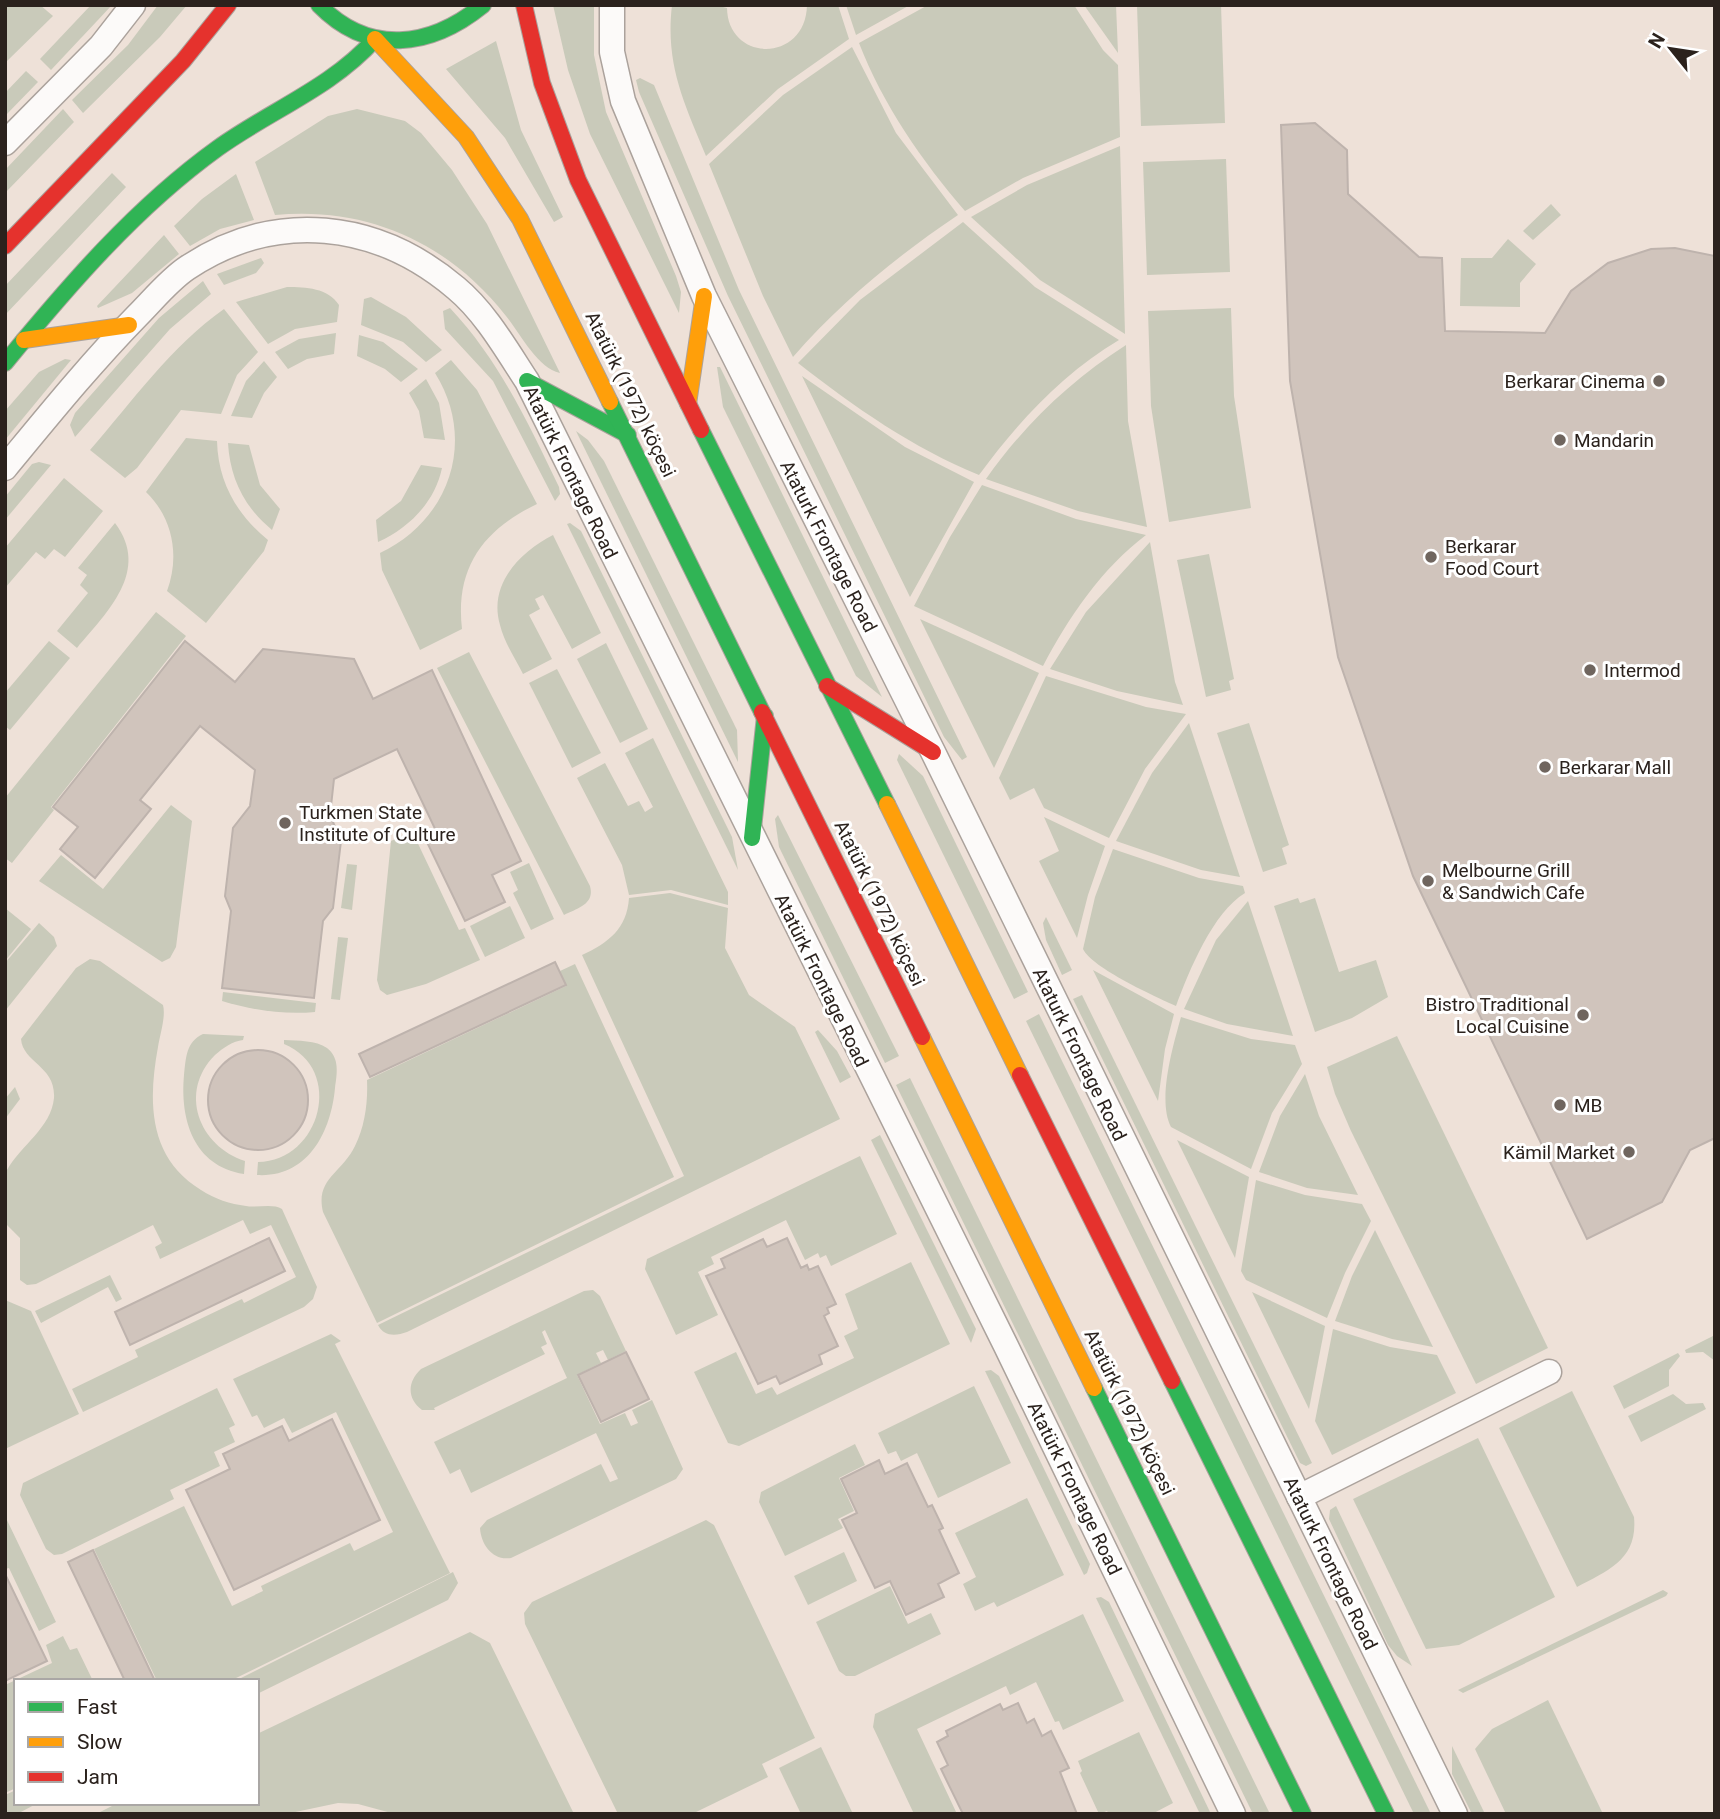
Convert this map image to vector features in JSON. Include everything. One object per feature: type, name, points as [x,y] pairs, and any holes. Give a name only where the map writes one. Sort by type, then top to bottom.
[{"type":"main road","points":[[5,246],[183,61],[228,5]]},
{"type":"main road","points":[[319,5],[348,28],[375,39],[414,41],[450,30],[483,5]]},
{"type":"main road","points":[[524,5],[542,83],[578,180],[1386,1814]]},
{"type":"main road","points":[[5,363],[107,246],[183,176],[280,107],[342,72],[375,39]]},
{"type":"main road","name":"Atatürk (1972) köçesi","points":[[375,39],[466,137],[514,209],[1304,1814]]},
{"type":"main road","points":[[688,404],[704,296]]},
{"type":"main road","points":[[24,340],[129,325]]},
{"type":"main road","points":[[527,381],[628,436]]},
{"type":"main road","points":[[827,686],[933,752]]},
{"type":"main road","points":[[752,838],[765,716]]},
{"type":"street","points":[[5,143],[101,46],[133,5]]},
{"type":"street","name":"Ataturk Frontage Road","points":[[612,5],[612,51],[623,101],[704,296],[933,752],[1455,1814]]},
{"type":"street","name":"Atatürk Frontage Road","points":[[5,468],[129,325],[185,270],[211,254],[249,238],[299,230],[328,230],[380,241],[424,263],[458,289],[479,313],[527,381],[1006,1346],[1233,1814]]},
{"type":"street","points":[[1299,1497],[1549,1372]]},
{"type":"green space","points":[[5,5],[40,5],[53,16],[5,63]]},
{"type":"green space","points":[[91,5],[112,5],[51,70],[40,59]]},
{"type":"green space","points":[[158,5],[187,5],[160,37],[83,113],[72,100],[128,45]]},
{"type":"green space","points":[[553,5],[594,5],[594,55],[606,112],[676,276],[681,292],[679,313],[590,134],[568,70]]},
{"type":"green space","points":[[672,5],[715,5],[727,8],[731,26],[740,39],[752,47],[767,49],[782,46],[794,38],[803,24],[807,5],[838,5],[849,39],[778,89],[706,156],[678,83],[671,46]]},
{"type":"green space","points":[[846,5],[910,5],[856,35]]},
{"type":"green space","points":[[928,5],[1074,5],[1103,50],[1118,65],[1120,137],[1023,178],[965,211],[905,132],[859,43]]},
{"type":"green space","points":[[1084,5],[1116,5],[1118,53]]},
{"type":"green space","points":[[1137,5],[1221,5],[1225,123],[1141,126]]},
{"type":"green space","points":[[496,41],[521,130],[563,217],[554,222],[505,138],[446,69]]},
{"type":"green space","points":[[852,47],[896,133],[958,215],[871,281],[830,317],[793,357],[763,296],[709,164],[783,95]]},
{"type":"green space","points":[[26,71],[38,82],[5,116],[5,93]]},
{"type":"green space","points":[[640,78],[654,85],[739,290],[967,757],[962,760],[944,737],[728,296],[639,92],[636,80]]},
{"type":"green space","points":[[63,109],[74,122],[5,193],[5,170]]},
{"type":"green space","points":[[357,109],[405,121],[421,133],[452,170],[487,224],[560,373],[536,357],[483,290],[459,268],[432,250],[404,235],[342,217],[275,215],[255,162],[328,116]]},
{"type":"green space","points":[[1120,146],[1125,334],[1040,280],[971,217],[1027,185]]},
{"type":"green space","points":[[1226,159],[1230,272],[1147,275],[1143,162]]},
{"type":"green space","points":[[112,173],[126,187],[5,315],[5,286]]},
{"type":"green space","points":[[236,174],[254,220],[220,229],[190,246],[174,226],[202,199]]},
{"type":"green space","points":[[1551,204],[1561,215],[1533,240],[1523,231]]},
{"type":"green space","points":[[963,222],[1035,287],[1119,340],[1098,353],[1042,400],[979,475],[907,439],[798,363],[860,300]]},
{"type":"green space","points":[[164,235],[179,254],[132,293],[98,308],[97,306]]},
{"type":"green space","points":[[1508,239],[1536,264],[1520,283],[1520,307],[1460,306],[1461,258],[1492,258]]},
{"type":"green space","points":[[261,258],[264,263],[256,273],[224,285],[217,274]]},
{"type":"green space","points":[[203,281],[211,294],[170,329],[75,437],[70,425],[75,413],[159,318]]},
{"type":"green space","points":[[287,287],[309,288],[329,295],[339,305],[337,322],[295,329],[268,344],[236,302]]},
{"type":"green space","points":[[371,297],[406,317],[442,350],[426,362],[403,342],[361,325],[364,299]]},
{"type":"green space","points":[[450,308],[483,349],[524,416],[559,487],[560,494],[555,501],[493,381],[445,329],[443,311]]},
{"type":"green space","points":[[1231,308],[1234,396],[1251,508],[1169,522],[1151,406],[1148,311]]},
{"type":"green space","points":[[224,309],[258,352],[237,375],[221,414],[181,410],[137,468],[125,478],[90,450],[169,357]]},
{"type":"green space","points":[[336,333],[334,354],[307,359],[288,369],[275,352],[299,339]]},
{"type":"green space","points":[[359,335],[383,342],[418,369],[401,382],[385,369],[357,356]]},
{"type":"green space","points":[[1126,345],[1128,421],[1147,527],[1078,511],[986,479],[1032,422],[1086,373]]},
{"type":"green space","points":[[65,359],[71,360],[5,440],[5,411],[39,372]]},
{"type":"green space","points":[[451,360],[477,390],[537,504],[502,526],[477,553],[468,569],[463,587],[462,629],[420,650],[382,570],[380,553],[404,539],[424,520],[439,499],[449,476],[455,451],[454,425],[448,399],[435,373]]},
{"type":"green space","points":[[264,361],[277,377],[264,393],[252,418],[231,416],[246,381]]},
{"type":"green space","points":[[717,367],[720,367],[882,697],[856,676],[723,407]]},
{"type":"green space","points":[[802,376],[905,447],[974,482],[910,597]]},
{"type":"green space","points":[[426,379],[439,403],[445,440],[424,438],[419,411],[409,393]]},
{"type":"green space","points":[[576,431],[588,440],[604,461],[737,730],[738,762]]},
{"type":"green space","points":[[186,438],[217,441],[221,470],[231,496],[247,520],[268,540],[264,551],[206,623],[167,591],[173,564],[172,538],[162,514],[146,492]]},
{"type":"green space","points":[[228,443],[249,445],[260,485],[280,509],[272,530],[254,512],[240,491],[229,456]]},
{"type":"green space","points":[[39,462],[51,465],[5,520],[5,497],[32,464]]},
{"type":"green space","points":[[421,465],[442,468],[427,503],[400,529],[378,542],[376,520],[401,501]]},
{"type":"green space","points":[[64,478],[103,511],[65,557],[54,549],[45,559],[36,552],[5,588],[5,548]]},
{"type":"green space","points":[[982,485],[1076,519],[1146,535],[1115,563],[1087,595],[1043,666],[914,606],[950,537]]},
{"type":"green space","points":[[115,523],[125,541],[127,574],[112,605],[77,648],[57,631],[88,593],[80,585],[87,575],[78,568]]},
{"type":"green space","points":[[570,523],[581,531],[732,837],[738,870],[567,524]]},
{"type":"green space","points":[[553,535],[601,633],[572,649],[543,595],[535,599],[540,609],[529,615],[552,659],[523,674],[502,631],[497,610],[499,596],[503,583],[519,560],[529,550]]},
{"type":"green space","points":[[1150,542],[1175,682],[1183,705],[1117,691],[1050,669],[1086,612]]},
{"type":"green space","points":[[1209,554],[1234,679],[1229,681],[1231,690],[1206,697],[1177,560]]},
{"type":"green space","points":[[156,612],[186,636],[51,807],[54,810],[12,863],[5,858],[5,798]]},
{"type":"green space","points":[[920,619],[1039,673],[994,768]]},
{"type":"green space","points":[[49,641],[70,658],[10,730],[5,726],[5,693]]},
{"type":"green space","points":[[606,643],[648,729],[620,743],[577,659]]},
{"type":"green space","points":[[469,652],[590,886],[588,901],[564,915],[437,668]]},
{"type":"green space","points":[[557,669],[601,753],[572,768],[529,683]]},
{"type":"green space","points":[[1046,676],[1146,707],[1186,714],[1145,769],[1109,838],[1044,808],[1034,788],[1010,800],[999,778]]},
{"type":"green space","points":[[1189,723],[1240,877],[1201,870],[1116,841],[1152,773]]},
{"type":"green space","points":[[1249,723],[1289,845],[1282,848],[1287,864],[1263,872],[1217,733]]},
{"type":"green space","points":[[653,738],[728,892],[728,905],[671,890],[629,895],[622,865],[577,778],[605,763],[628,806],[639,801],[645,812],[653,807],[625,753]]},
{"type":"green space","points":[[899,754],[923,776],[1028,992],[1014,999],[897,760]]},
{"type":"green space","points":[[171,805],[192,821],[176,947],[170,958],[162,962],[39,881],[61,855],[103,889]]},
{"type":"green space","points":[[778,815],[899,1056],[885,1063],[779,847],[775,819]]},
{"type":"green space","points":[[1044,817],[1105,846],[1077,938],[1039,861],[1059,851]]},
{"type":"green space","points":[[412,831],[459,930],[465,928],[480,960],[426,984],[387,995],[380,990],[377,980],[391,841]]},
{"type":"green space","points":[[1113,849],[1199,878],[1243,886],[1245,893],[1223,914],[1203,944],[1176,1006],[1111,973],[1089,957],[1083,949],[1095,897]]},
{"type":"green space","points":[[529,863],[554,919],[531,930],[513,893],[518,890],[510,872]]},
{"type":"green space","points":[[347,864],[357,865],[352,910],[341,908]]},
{"type":"green space","points":[[670,893],[728,908],[725,948],[749,995],[795,1027],[840,1119],[407,1332],[387,1334],[378,1325],[684,1176],[582,955],[614,934],[624,918],[629,898]]},
{"type":"green space","points":[[1298,898],[1300,903],[1315,898],[1339,972],[1376,960],[1388,997],[1352,1018],[1315,1032],[1274,906]]},
{"type":"green space","points":[[1248,901],[1293,1036],[1227,1024],[1184,1009],[1216,940]]},
{"type":"green space","points":[[510,906],[525,938],[485,957],[470,926]]},
{"type":"green space","points":[[5,908],[31,929],[5,961]]},
{"type":"green space","points":[[1046,917],[1072,970],[1062,975],[1046,940],[1043,923]]},
{"type":"green space","points":[[39,923],[54,937],[57,946],[5,1011],[5,963]]},
{"type":"green space","points":[[338,937],[348,938],[340,1000],[331,999]]},
{"type":"green space","points":[[90,959],[100,961],[163,1005],[153,1108],[161,1145],[171,1162],[184,1177],[217,1198],[240,1205],[274,1206],[282,1209],[317,1287],[313,1299],[304,1307],[83,1412],[72,1389],[138,1357],[135,1350],[242,1299],[244,1303],[296,1277],[271,1225],[250,1234],[243,1220],[160,1259],[155,1247],[162,1243],[153,1225],[36,1284],[27,1285],[20,1280],[20,1238],[5,1223],[5,1175],[13,1161],[42,1127],[52,1109],[54,1098],[50,1079],[27,1054],[21,1039],[76,968]]},
{"type":"green space","points":[[575,964],[674,1177],[377,1323],[323,1212],[322,1201],[326,1184],[350,1155],[361,1130],[367,1080],[566,986],[560,971]]},
{"type":"green space","points":[[1093,970],[1174,1014],[1165,1049],[1158,1101]]},
{"type":"green space","points":[[223,992],[316,1003],[315,1012],[280,1012],[245,1007],[222,1001]]},
{"type":"green space","points":[[1082,995],[1312,1463],[1306,1466],[1300,1463],[1073,999]]},
{"type":"green space","points":[[1039,1014],[1431,1814],[1414,1814],[1026,1021]]},
{"type":"green space","points":[[1181,1017],[1251,1039],[1295,1045],[1302,1064],[1272,1113],[1251,1169],[1171,1127],[1167,1116],[1166,1088]]},
{"type":"green space","points":[[818,1030],[837,1051],[851,1077],[840,1083],[815,1032]]},
{"type":"green space","points":[[203,1034],[244,1036],[243,1040],[232,1043],[215,1055],[204,1070],[196,1101],[206,1131],[229,1154],[245,1161],[244,1174],[213,1161],[193,1138],[188,1124],[183,1092],[186,1056],[193,1041]]},
{"type":"green space","points":[[1397,1036],[1548,1348],[1476,1384],[1351,1131],[1327,1067]]},
{"type":"green space","points":[[284,1040],[307,1041],[331,1052],[336,1061],[337,1072],[333,1104],[322,1136],[303,1160],[290,1169],[275,1174],[257,1175],[258,1162],[280,1158],[297,1147],[310,1131],[318,1112],[319,1092],[315,1073],[303,1056],[284,1044]]},
{"type":"green space","points":[[1305,1074],[1319,1116],[1358,1195],[1307,1188],[1259,1172],[1280,1116]]},
{"type":"green space","points":[[910,1078],[1270,1814],[1253,1814],[896,1085]]},
{"type":"green space","points":[[15,1087],[20,1099],[5,1119],[5,1099]]},
{"type":"green space","points":[[880,1135],[976,1329],[971,1343],[871,1140]]},
{"type":"green space","points":[[1177,1140],[1249,1177],[1235,1258]]},
{"type":"green space","points":[[860,1156],[897,1234],[831,1266],[826,1255],[820,1258],[818,1253],[805,1260],[786,1220],[711,1257],[714,1264],[698,1272],[718,1315],[676,1335],[645,1269],[647,1259]]},
{"type":"green space","points":[[1256,1180],[1305,1195],[1362,1204],[1371,1221],[1345,1273],[1327,1318],[1246,1280],[1241,1271]]},
{"type":"green space","points":[[1375,1230],[1433,1347],[1392,1339],[1335,1321],[1352,1276]]},
{"type":"green space","points":[[911,1262],[950,1344],[739,1446],[728,1443],[694,1372],[736,1352],[756,1394],[772,1387],[777,1395],[854,1358],[844,1336],[858,1329],[845,1294]]},
{"type":"green space","points":[[110,1275],[122,1299],[116,1302],[108,1287],[41,1323],[35,1311]]},
{"type":"green space","points":[[593,1290],[600,1296],[626,1351],[608,1360],[603,1350],[596,1353],[601,1363],[577,1375],[600,1424],[625,1413],[631,1426],[638,1423],[632,1410],[652,1400],[683,1469],[676,1479],[511,1558],[499,1557],[489,1550],[483,1540],[480,1528],[487,1520],[601,1464],[610,1482],[618,1479],[596,1433],[471,1493],[460,1469],[450,1474],[434,1442],[567,1378],[545,1330],[542,1332],[547,1344],[541,1347],[545,1354],[434,1408],[435,1410],[422,1410],[417,1406],[411,1396],[413,1379],[421,1369],[584,1291]]},
{"type":"green space","points":[[1252,1292],[1325,1326],[1309,1409]]},
{"type":"green space","points":[[5,1300],[31,1311],[79,1414],[5,1449]]},
{"type":"green space","points":[[1333,1329],[1390,1347],[1437,1355],[1456,1393],[1332,1455],[1315,1421]]},
{"type":"green space","points":[[331,1334],[341,1341],[335,1344],[450,1573],[234,1679],[156,1679],[94,1549],[184,1506],[232,1606],[263,1591],[261,1586],[350,1543],[354,1551],[393,1532],[336,1412],[292,1433],[284,1418],[264,1428],[257,1415],[252,1417],[233,1379]]},
{"type":"green space","points":[[1715,1335],[1715,1361],[1703,1352],[1686,1353],[1685,1350]]},
{"type":"green space","points":[[1678,1353],[1680,1356],[1669,1370],[1669,1386],[1624,1409],[1613,1386]]},
{"type":"green space","points":[[991,1370],[999,1376],[1090,1564],[1084,1575],[985,1371]]},
{"type":"green space","points":[[974,1386],[1011,1463],[938,1498],[917,1453],[901,1461],[896,1451],[888,1454],[878,1433]]},
{"type":"green space","points":[[217,1388],[235,1425],[229,1428],[235,1442],[214,1452],[220,1466],[170,1490],[174,1499],[62,1554],[54,1555],[46,1549],[20,1495],[23,1483]]},
{"type":"green space","points":[[1572,1391],[1634,1517],[1634,1531],[1626,1553],[1600,1575],[1577,1587],[1499,1428]]},
{"type":"green space","points":[[1673,1394],[1686,1404],[1703,1403],[1706,1409],[1641,1442],[1628,1416]]},
{"type":"green space","points":[[1478,1438],[1555,1597],[1459,1645],[1426,1649],[1353,1499]]},
{"type":"green space","points":[[855,1444],[865,1465],[839,1478],[854,1511],[838,1519],[843,1528],[785,1556],[759,1502],[761,1492]]},
{"type":"green space","points":[[1027,1498],[1064,1575],[997,1607],[994,1602],[975,1611],[963,1584],[976,1577],[955,1533]]},
{"type":"green space","points":[[1336,1506],[1412,1666],[1397,1656],[1388,1645],[1329,1519],[1330,1510]]},
{"type":"green space","points":[[5,1516],[56,1622],[39,1631],[9,1568],[5,1569]]},
{"type":"green space","points":[[706,1520],[714,1525],[815,1738],[762,1764],[768,1777],[692,1814],[618,1814],[525,1624],[524,1613],[532,1602]]},
{"type":"green space","points":[[844,1552],[857,1581],[808,1605],[794,1576]]},
{"type":"green space","points":[[453,1572],[458,1583],[448,1600],[259,1693],[259,1679],[239,1679]]},
{"type":"green space","points":[[890,1586],[908,1624],[931,1613],[941,1634],[855,1676],[846,1676],[839,1671],[816,1622]]},
{"type":"green space","points":[[1663,1590],[1668,1593],[1666,1596],[1463,1693],[1458,1690]]},
{"type":"green space","points":[[1101,1597],[1109,1602],[1211,1814],[1200,1814],[1096,1598]]},
{"type":"green space","points":[[1083,1614],[1124,1701],[1063,1730],[1059,1721],[1055,1722],[1036,1682],[1010,1695],[1006,1686],[917,1729],[957,1814],[914,1814],[873,1727],[875,1714]]},
{"type":"green space","points":[[470,1632],[490,1643],[574,1814],[395,1814],[358,1804],[338,1803],[286,1814],[96,1814],[114,1805],[259,1805],[259,1733]]},
{"type":"green space","points":[[63,1636],[70,1650],[77,1648],[92,1679],[18,1679],[52,1663],[46,1645]]},
{"type":"green space","points":[[14,1681],[14,1789],[5,1793],[5,1685]]},
{"type":"green space","points":[[1548,1700],[1603,1814],[1506,1814],[1475,1749],[1492,1729]]},
{"type":"green space","points":[[1139,1732],[1173,1803],[1152,1814],[1109,1814],[1107,1811],[1099,1814],[1080,1773],[1082,1771],[1078,1761]]},
{"type":"green space","points":[[1452,1746],[1485,1814],[1472,1814],[1452,1774]]},
{"type":"green space","points":[[821,1747],[853,1814],[801,1814],[779,1768]]},
{"type":"green space","points":[[14,1791],[14,1805],[34,1805],[17,1814],[5,1814],[5,1795]]},
{"type":"building","name":"Berkarar Mall","points":[[1315,123],[1347,150],[1348,194],[1419,257],[1442,258],[1445,331],[1545,333],[1571,291],[1608,263],[1651,249],[1675,248],[1715,256],[1715,1138],[1690,1150],[1662,1202],[1587,1239],[1413,876],[1338,657],[1290,381],[1281,125]]},
{"type":"building","name":"Turkmen State Institute of Culture","points":[[185,641],[235,682],[263,649],[354,659],[373,699],[432,670],[521,861],[492,875],[505,902],[465,921],[426,840],[438,835],[397,749],[334,779],[330,815],[341,841],[333,908],[323,921],[314,998],[222,988],[231,911],[225,896],[233,828],[250,806],[255,770],[200,726],[140,800],[151,809],[95,878],[60,849],[78,827],[53,807]]},
{"type":"building","points":[[555,962],[566,985],[370,1077],[359,1054]]},
{"type":"building","points":[[248,1050],[268,1050],[294,1064],[305,1081],[308,1100],[305,1119],[294,1136],[268,1150],[248,1150],[230,1142],[216,1128],[208,1110],[208,1090],[216,1072],[230,1058]]},
{"type":"building","points":[[269,1238],[285,1271],[130,1345],[115,1312]]},
{"type":"building","points":[[787,1238],[801,1268],[807,1265],[809,1270],[818,1266],[836,1304],[827,1308],[829,1313],[824,1316],[838,1346],[819,1355],[822,1364],[780,1384],[776,1376],[758,1384],[706,1276],[725,1268],[721,1259],[763,1239],[767,1247]]},
{"type":"building","points":[[626,1352],[649,1399],[601,1422],[578,1375]]},
{"type":"building","points":[[332,1419],[380,1520],[234,1590],[186,1490],[230,1469],[223,1454],[282,1426],[289,1441]]},
{"type":"building","points":[[879,1460],[885,1474],[907,1463],[928,1507],[932,1505],[943,1528],[939,1530],[959,1573],[938,1584],[944,1597],[906,1615],[890,1581],[875,1588],[842,1520],[857,1513],[841,1479]]},
{"type":"building","points":[[93,1550],[154,1679],[124,1679],[68,1562]]},
{"type":"building","points":[[5,1574],[47,1661],[5,1681]]},
{"type":"building","points":[[1018,1703],[1027,1723],[1034,1719],[1042,1736],[1051,1731],[1069,1768],[1060,1772],[1077,1814],[963,1814],[941,1769],[948,1765],[937,1742],[948,1736],[946,1731],[1000,1704],[1003,1710]]},
{"type":"traffic: fast","points":[[319,5],[358,33],[379,39],[400,40],[442,30],[483,5]]},
{"type":"traffic: fast","points":[[5,363],[79,276],[131,221],[159,196],[238,134],[320,85],[358,56],[375,39]]},
{"type":"traffic: fast","points":[[527,381],[628,435]]},
{"type":"traffic: fast","points":[[610,402],[762,712]]},
{"type":"traffic: fast","points":[[701,430],[887,804]]},
{"type":"traffic: fast","points":[[752,838],[765,716]]},
{"type":"traffic: fast","points":[[1172,1381],[1386,1814]]},
{"type":"traffic: fast","points":[[1094,1388],[1303,1814]]},
{"type":"traffic: slow","points":[[375,39],[466,137],[520,219],[610,402]]},
{"type":"traffic: slow","points":[[688,404],[704,296]]},
{"type":"traffic: slow","points":[[24,340],[129,325]]},
{"type":"traffic: slow","points":[[887,804],[1020,1075]]},
{"type":"traffic: slow","points":[[922,1037],[1094,1388]]},
{"type":"traffic: jam","points":[[5,246],[183,61],[228,5]]},
{"type":"traffic: jam","points":[[524,5],[542,83],[578,180],[701,430]]},
{"type":"traffic: jam","points":[[827,686],[933,752]]},
{"type":"traffic: jam","points":[[762,712],[922,1037]]},
{"type":"traffic: jam","points":[[1020,1075],[1172,1381]]},
{"type":"place","name":"Berkarar Cinema","points":[[1659,381]]},
{"type":"place","name":"Mandarin","points":[[1560,440]]},
{"type":"place","name":"Berkarar Food Court","points":[[1431,557]]},
{"type":"place","name":"Intermod","points":[[1590,670]]},
{"type":"place","name":"Berkarar Mall","points":[[1545,767]]},
{"type":"place","name":"Turkmen State Institute of Culture","points":[[285,823]]},
{"type":"place","name":"Melbourne Grill & Sandwich Cafe","points":[[1428,881]]},
{"type":"place","name":"Bistro Traditional Local Cuisine","points":[[1583,1015]]},
{"type":"place","name":"MB","points":[[1560,1105]]},
{"type":"place","name":"Kämil Market","points":[[1629,1152]]}]
